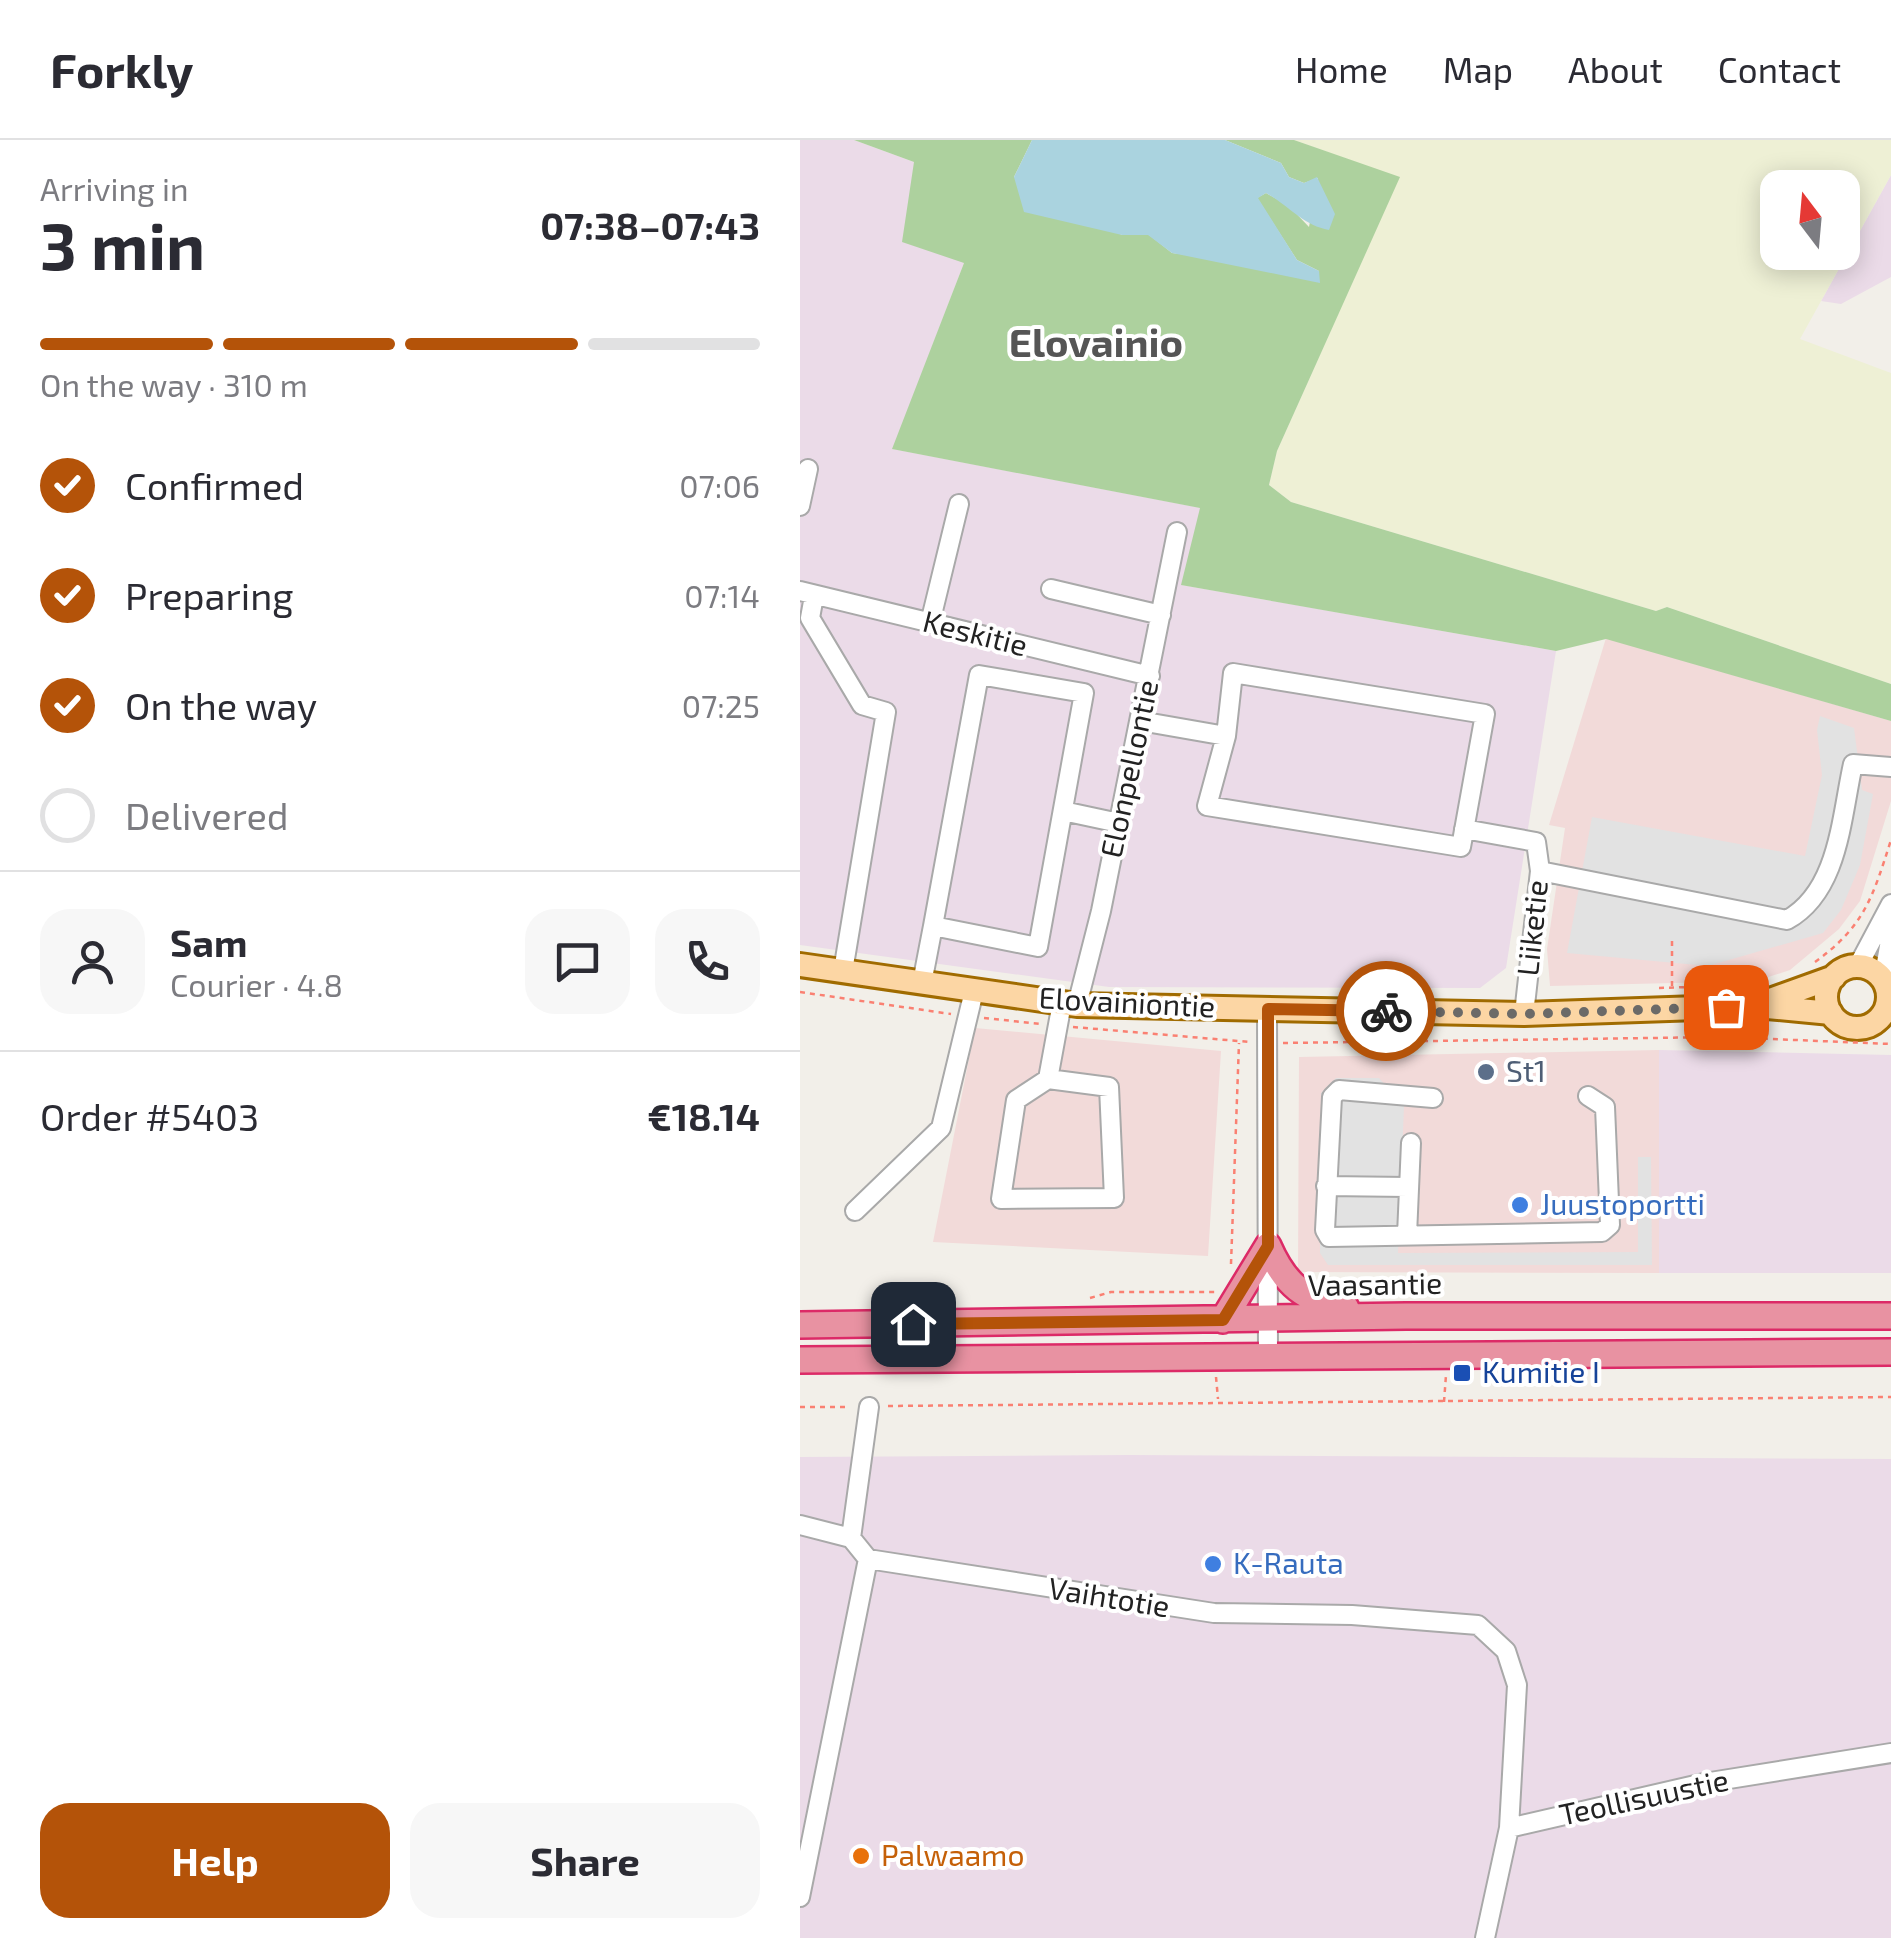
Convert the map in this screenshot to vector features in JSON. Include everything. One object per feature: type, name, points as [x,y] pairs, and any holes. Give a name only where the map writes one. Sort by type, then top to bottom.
[{"type":"highway","points":[[1268,1246],[1282,1276],[1312,1300],[1406,1316]]},
{"type":"highway","points":[[1219,1320],[1268,1246]]},
{"type":"highway","name":"Vaasantie","points":[[800,1325],[1406,1316],[1891,1316]]},
{"type":"highway","points":[[800,1360],[1891,1352]]},
{"type":"main road","name":"Elovainiontie","points":[[800,965],[974,991],[1066,1011],[1268,1009],[1524,1014],[1760,995],[1798,990],[1834,978]]},
{"type":"main road","points":[[1858,966],[1872,970],[1888,994],[1882,1025],[1850,1027],[1830,1013],[1827,995],[1834,978],[1858,966]]},
{"type":"main road","name":"Elovainiontie","points":[[1760,995],[1830,1013]]},
{"type":"street","points":[[800,506],[808,468]]},
{"type":"street","points":[[930,623],[959,504]]},
{"type":"street","name":"Elonpellontie","points":[[1048,1079],[1119,822],[1177,532]]},
{"type":"street","points":[[1051,589],[1161,615]]},
{"type":"street","points":[[807,593],[810,618],[862,705],[886,712],[843,971]]},
{"type":"street","name":"Keskitie","points":[[807,593],[1150,676]]},
{"type":"street","points":[[1233,673],[1485,714],[1461,847],[1208,806],[1226,736],[1233,673]]},
{"type":"street","points":[[922,983],[932,926],[979,675],[1084,694],[1038,947],[932,926]]},
{"type":"street","points":[[1140,721],[1226,736]]},
{"type":"street","points":[[1540,871],[1786,920],[1811,906],[1824,882],[1852,764],[1891,767]]},
{"type":"street","points":[[1063,811],[1119,822]]},
{"type":"street","name":"Liiketie","points":[[1464,828],[1536,842],[1540,871],[1524,1014]]},
{"type":"street","points":[[1858,966],[1890,908]]},
{"type":"street","points":[[1888,994],[1890,908]]},
{"type":"street","points":[[855,1211],[941,1128],[974,991]]},
{"type":"street","points":[[1268,1009],[1268,1358]]},
{"type":"street","points":[[1048,1079],[1109,1088],[1114,1198],[1001,1200],[1016,1100],[1048,1079]]},
{"type":"street","points":[[1433,1098],[1338,1090],[1332,1097],[1325,1230],[1329,1236],[1602,1232],[1610,1225],[1605,1106],[1588,1096]]},
{"type":"street","points":[[1407,1235],[1411,1143]]},
{"type":"street","points":[[1326,1186],[1408,1187]]},
{"type":"street","points":[[851,1538],[869,1407]]},
{"type":"street","points":[[800,1526],[851,1538],[868,1559],[800,1897]]},
{"type":"street","name":"Vaihtotie","points":[[868,1559],[1214,1613],[1352,1615],[1478,1625],[1506,1651],[1517,1685],[1509,1828]]},
{"type":"street","name":"Teollisuustie","points":[[1509,1828],[1704,1783],[1891,1754]]},
{"type":"street","points":[[1486,1938],[1509,1828]]},
{"type":"path","points":[[1798,990],[1797,974],[1850,935],[1864,916],[1891,840]]},
{"type":"path","points":[[1672,940],[1672,988]]},
{"type":"path","points":[[1659,988],[1760,995]]},
{"type":"path","points":[[800,992],[966,1016],[1066,1011],[1267,1043],[1723,1037],[1891,1044]]},
{"type":"path","points":[[1440,1028],[1441,1041]]},
{"type":"path","points":[[1230,1272],[1240,1041]]},
{"type":"path","points":[[1219,1320],[1216,1292],[1222,1285]]},
{"type":"path","points":[[1088,1299],[1112,1292],[1216,1292]]},
{"type":"path","points":[[1215,1358],[1218,1402]]},
{"type":"path","points":[[1444,1402],[1446,1373]]},
{"type":"path","points":[[800,1407],[1891,1397]]},
{"type":"shaded area","points":[[800,140],[854,140],[914,162],[964,263],[893,449],[1201,508],[1182,585],[1556,651],[1506,968],[1480,988],[1109,987],[800,945]]},
{"type":"shaded area","points":[[1891,175],[1891,277],[1841,304],[1821,301],[1838,270],[1860,270],[1860,231]]},
{"type":"shaded area","points":[[1606,638],[1891,721],[1891,801],[1860,901],[1839,929],[1790,970],[1756,981],[1550,986],[1547,949],[1565,828],[1549,825]]},
{"type":"shaded area","points":[[1820,716],[1854,728],[1862,790],[1873,794],[1860,865],[1841,910],[1823,933],[1708,966],[1567,953],[1592,817],[1805,856],[1822,775],[1817,730]]},
{"type":"shaded area","points":[[975,1028],[1221,1051],[1208,1256],[933,1242]]},
{"type":"shaded area","points":[[1659,1050],[1659,1273],[1298,1272],[1299,1057]]},
{"type":"shaded area","points":[[1659,1050],[1891,1055],[1891,1273],[1659,1273]]},
{"type":"shaded area","points":[[1336,1078],[1379,1078],[1404,1106],[1398,1253],[1638,1252],[1638,1157],[1651,1157],[1652,1265],[1328,1265],[1320,1253],[1321,1093]]},
{"type":"shaded area","points":[[800,1457],[1891,1459],[1891,1938],[800,1938]]},
{"type":"green space","points":[[854,140],[1032,140],[1014,177],[1122,235],[1148,234],[1172,253],[1319,271],[1297,260],[1257,198],[1266,193],[1289,206],[1309,227],[1318,178],[1304,183],[1289,177],[1281,163],[1225,140],[1294,140],[1400,177],[1277,451],[1269,485],[1291,502],[1656,611],[1667,607],[1891,684],[1891,721],[1606,639],[1556,651],[1181,585],[1200,508],[892,449],[964,263],[902,242],[914,162]]},
{"type":"green space","points":[[1294,140],[1891,140],[1891,175],[1860,231],[1860,170],[1760,170],[1760,270],[1838,270],[1800,339],[1891,373],[1891,684],[1667,607],[1656,611],[1291,502],[1269,485],[1277,451],[1399,178]]},
{"type":"water","points":[[1032,140],[1225,140],[1281,163],[1289,177],[1304,183],[1317,177],[1335,214],[1329,230],[1304,220],[1266,193],[1258,198],[1297,260],[1319,271],[1320,283],[1172,253],[1148,235],[1122,235],[1024,212],[1014,177]]},
{"type":"way so far","points":[[1386,1011],[1524,1014],[1726,1007]]},
{"type":"place","name":"St1","points":[[1486,1072]]},
{"type":"place","name":"Juustoportti","points":[[1520,1205]]},
{"type":"place","name":"Kumitie I","points":[[1462,1373]]},
{"type":"place","name":"K-Rauta","points":[[1213,1564]]},
{"type":"place","name":"Palwaamo","points":[[861,1856]]},
{"type":"district","name":"Elovainio","points":[[1096,343]]},
{"type":"route","points":[[913,1324],[1223,1320],[1231,1313],[1268,1246],[1268,1009],[1386,1011]]}]
